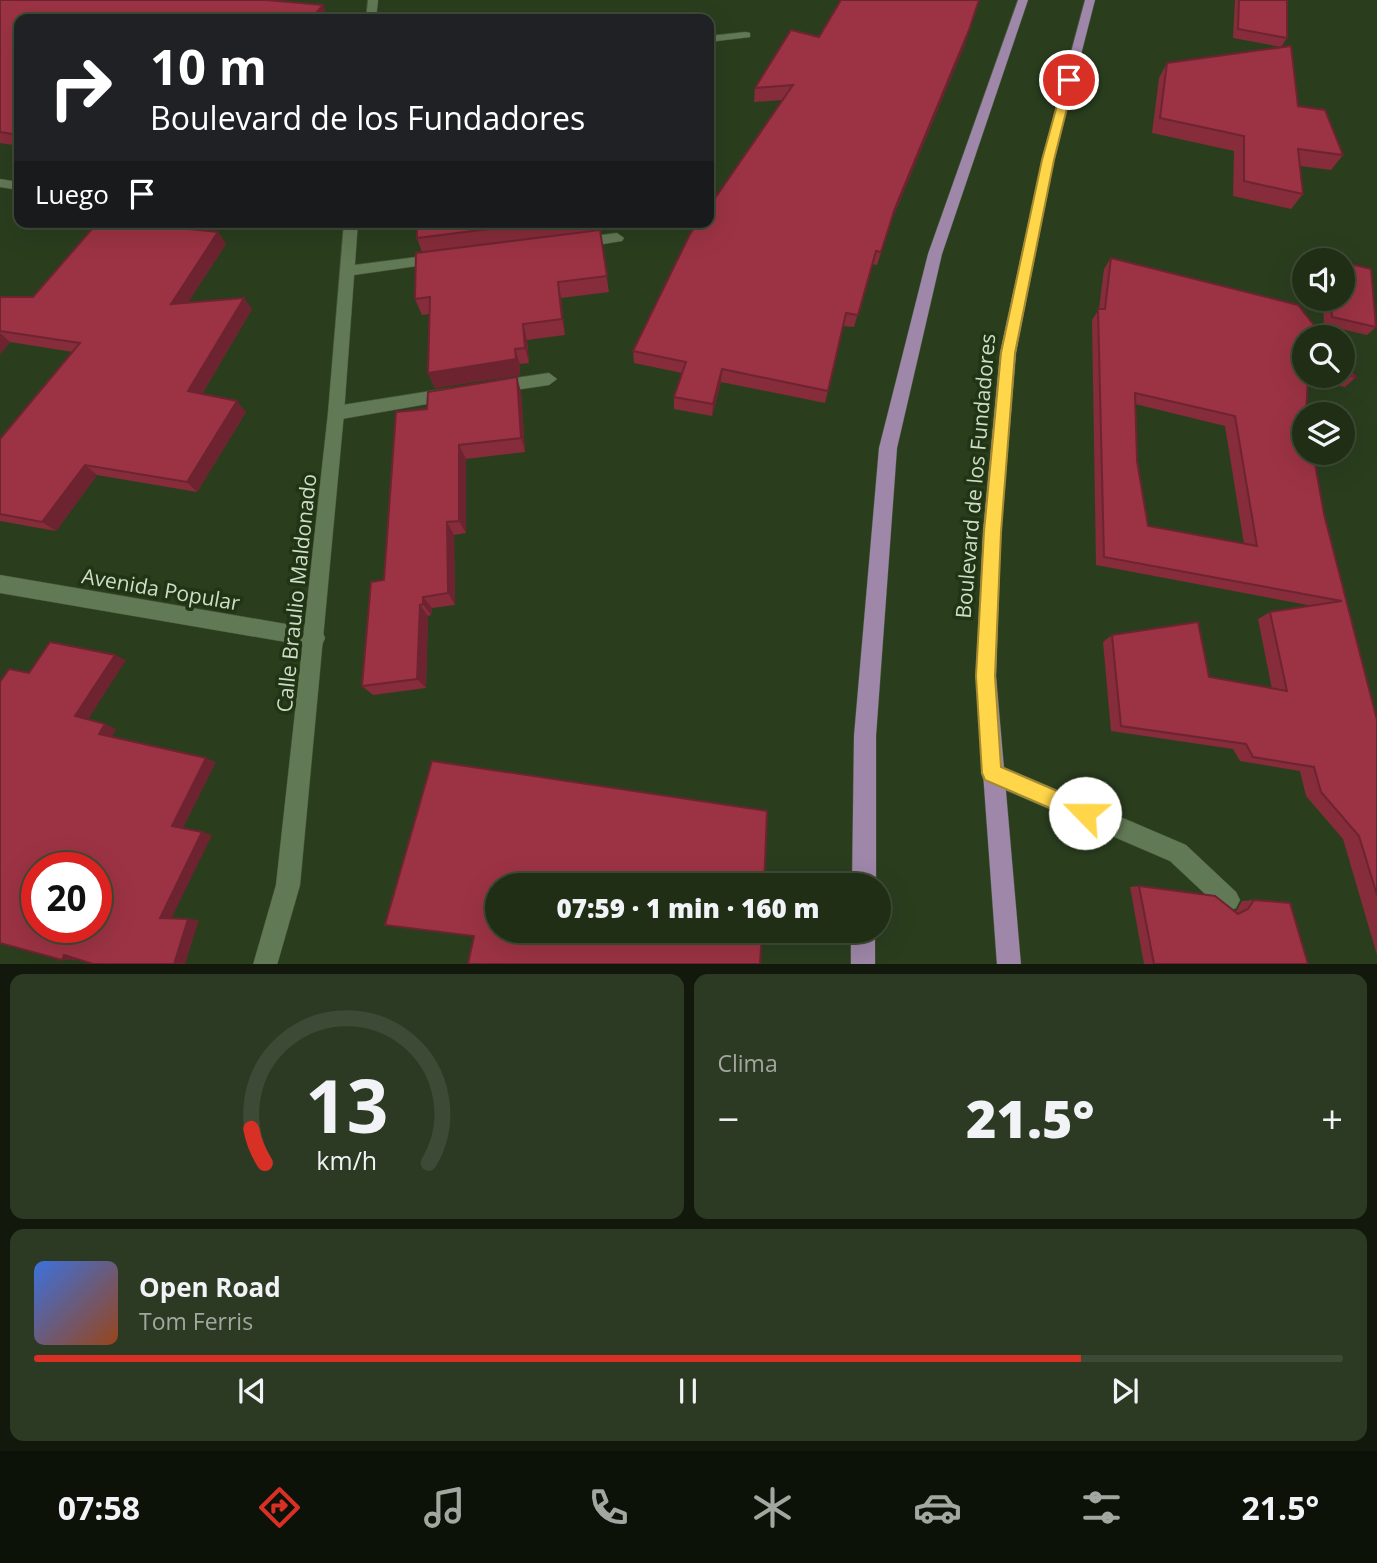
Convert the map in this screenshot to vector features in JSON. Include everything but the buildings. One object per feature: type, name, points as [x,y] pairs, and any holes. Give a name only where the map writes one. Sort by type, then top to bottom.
[{"type":"main road","points":[[864,873],[865,736],[888,448],[935,254],[1023,0]]},
{"type":"main road","name":"Boulevard de los Fundadores","points":[[1009,964],[986,676],[992,532],[1008,353],[1048,160],[1090,0]]},
{"type":"main road","points":[[863,943],[863,964]]},
{"type":"street","points":[[714,38],[746,35]]},
{"type":"street","name":"Calle Braulio Maldonado","points":[[265,964],[288,885],[315,638],[337,413],[347,271],[345,228]]},
{"type":"street","points":[[562,245],[617,238]]},
{"type":"street","points":[[347,271],[450,258]]},
{"type":"street","points":[[337,413],[549,379]]},
{"type":"street","name":"Avenida Popular","points":[[0,584],[315,638]]},
{"type":"street","points":[[992,773],[1178,853],[1228,900]]},
{"type":"route","points":[[1069,80],[1048,160],[1008,353],[992,532],[986,676],[992,773],[1085,813]]}]
